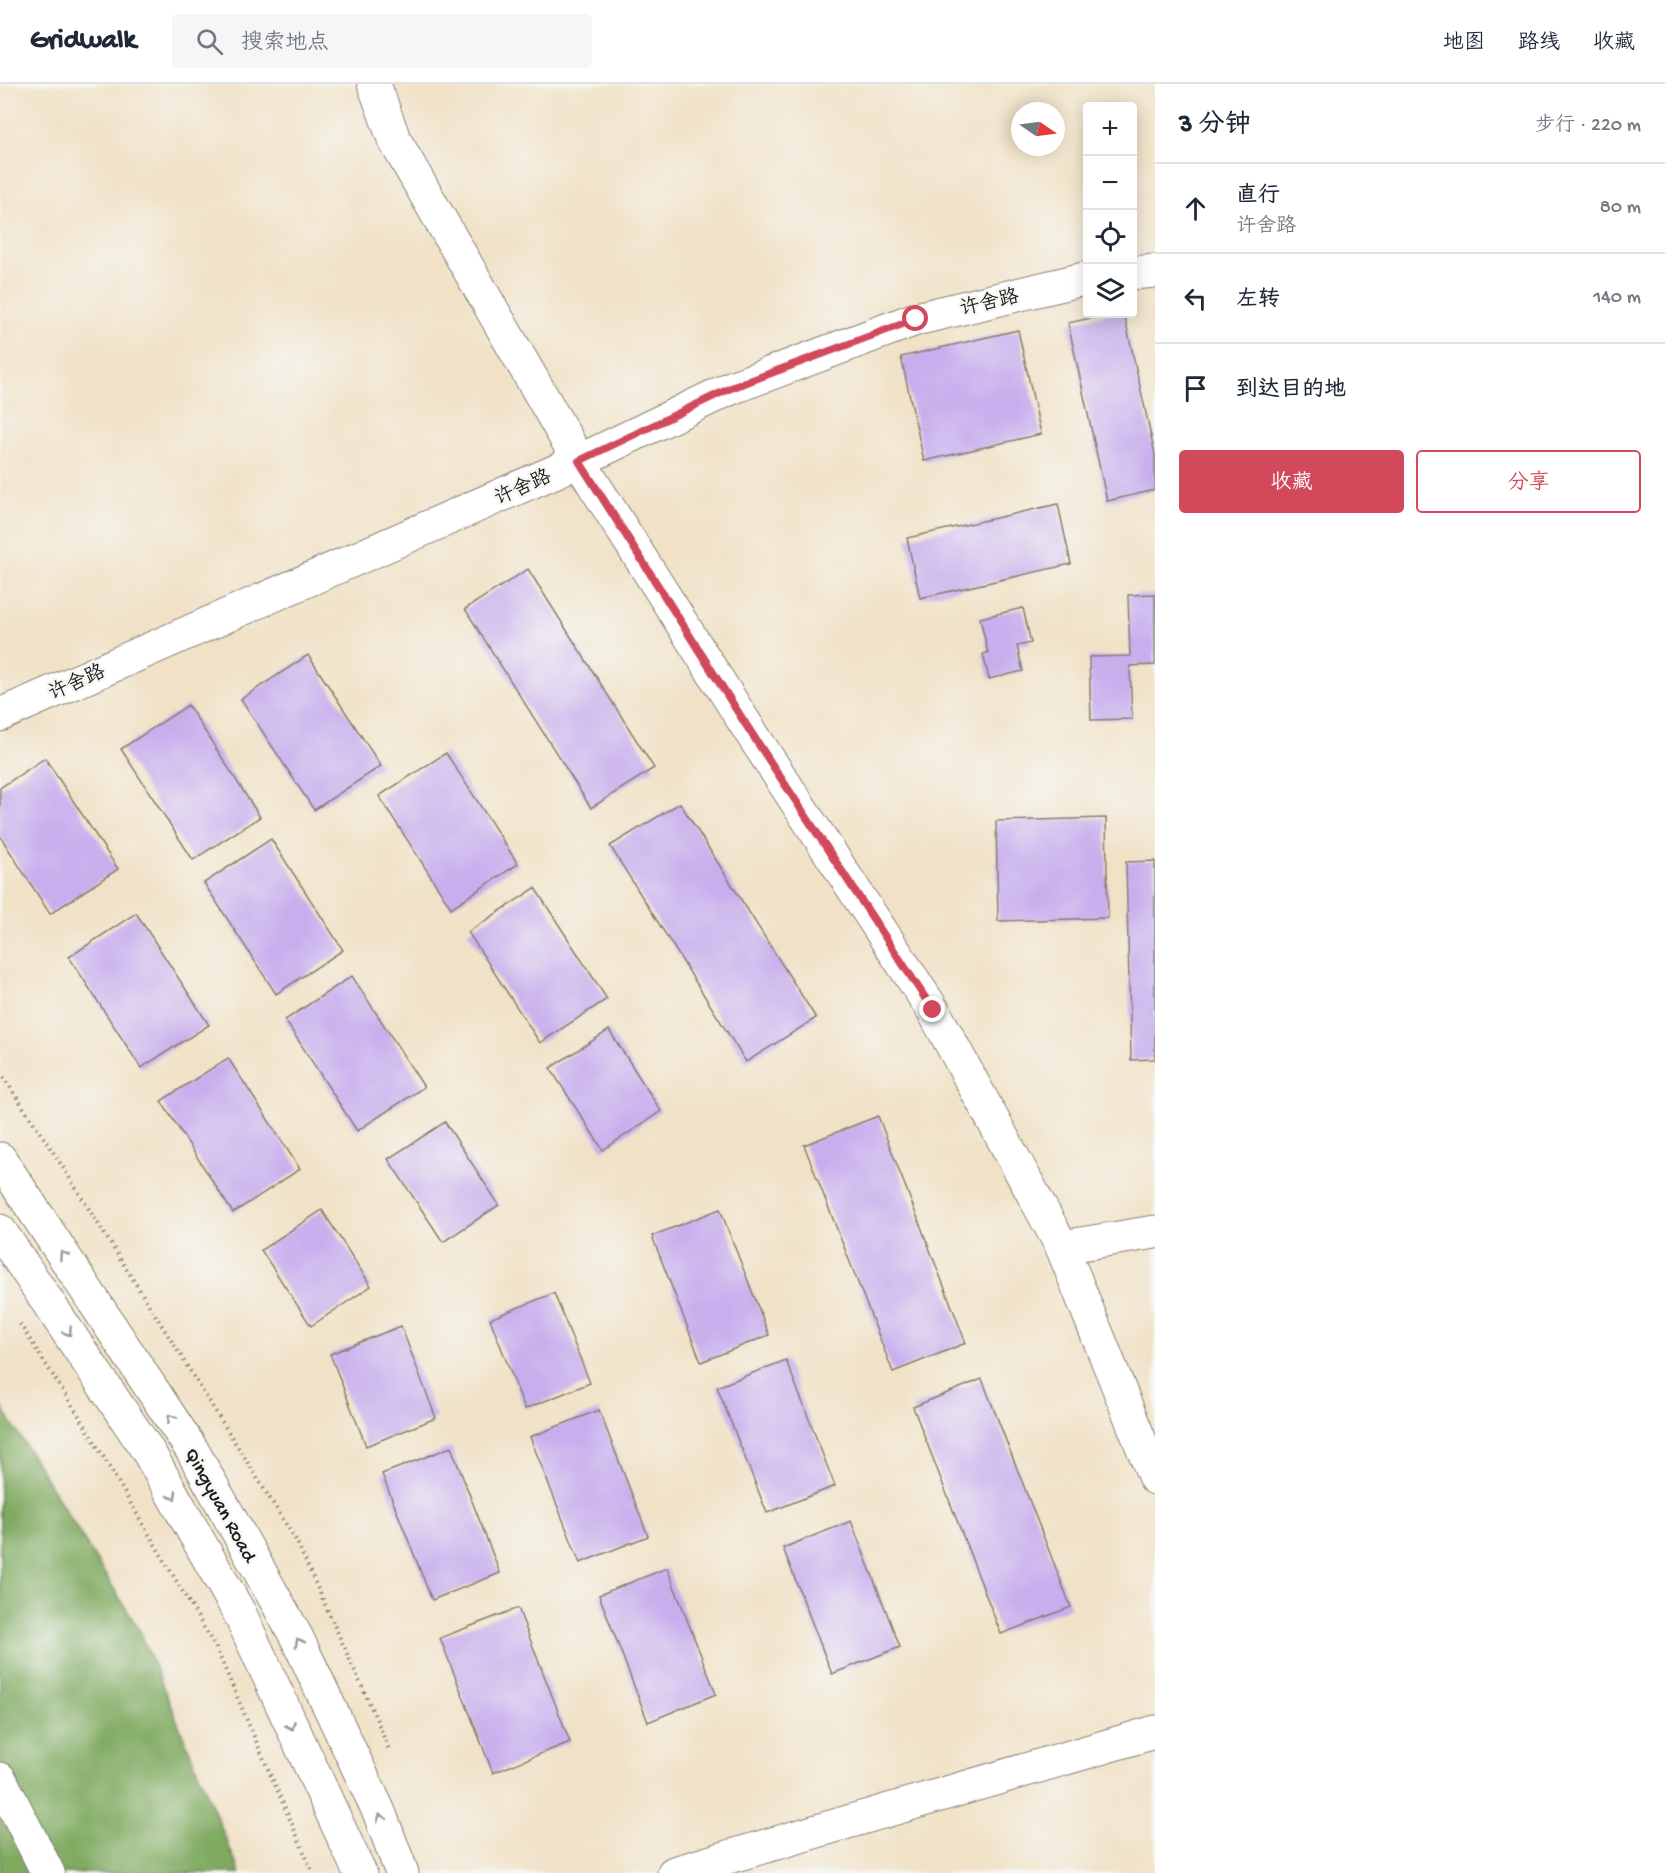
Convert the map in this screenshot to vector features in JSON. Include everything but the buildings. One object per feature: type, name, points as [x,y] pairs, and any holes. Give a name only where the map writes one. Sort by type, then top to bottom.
[{"type":"street","points":[[374,84],[394,139],[579,461],[744,721],[933,1010],[1062,1246],[1155,1478]]},
{"type":"street","points":[[1137,273],[1155,272]]},
{"type":"street","name":"许舍路","points":[[0,715],[579,461],[731,388],[916,319],[1083,279]]},
{"type":"street","name":"Qingyuan Road","points":[[0,1160],[192,1450],[297,1638],[379,1812],[402,1873]]},
{"type":"street","name":"Qingyuan Road","points":[[0,1232],[148,1451],[234,1604],[360,1873]]},
{"type":"street","points":[[1062,1246],[1155,1232]]},
{"type":"street","points":[[674,1873],[1155,1732]]},
{"type":"street","points":[[0,1779],[48,1873]]},
{"type":"path","points":[[19,1322],[81,1419],[216,1648],[313,1873]]},
{"type":"green space","points":[[0,1404],[140,1631],[240,1873],[0,1873]]},
{"type":"route","points":[[916,319],[731,388],[579,461],[750,731],[933,1010]]}]
